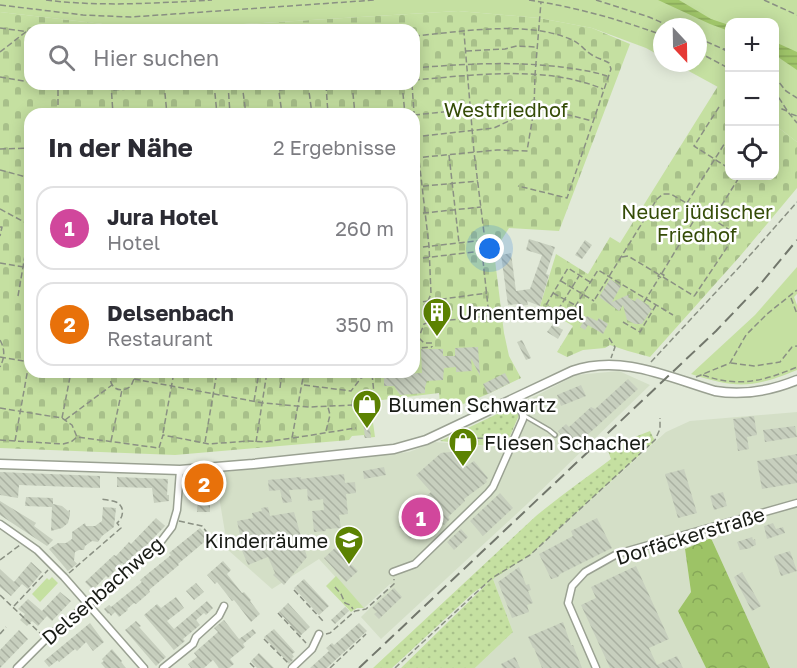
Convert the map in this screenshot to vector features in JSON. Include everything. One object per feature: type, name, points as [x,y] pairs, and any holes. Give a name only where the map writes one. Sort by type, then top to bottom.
[{"type":"main road","points":[[0,464],[180,470],[387,450],[417,444],[578,369],[590,366],[624,365],[715,391],[739,394],[759,392],[797,380]]},
{"type":"street","points":[[393,572],[415,564],[493,487],[523,419],[516,398]]},
{"type":"street","name":"Delsenbachweg","points":[[17,668],[46,639],[159,544],[172,527],[177,510],[180,470]]},
{"type":"street","name":"Dorfäckerstraße","points":[[596,668],[568,603],[572,586],[585,572],[617,554],[797,503]]},
{"type":"street","points":[[0,524],[37,550],[52,565],[144,668]]},
{"type":"street","points":[[163,668],[193,644],[196,637],[219,616],[224,606]]},
{"type":"street","points":[[292,668],[312,649],[319,634]]},
{"type":"lane","points":[[523,415],[549,429],[555,435]]},
{"type":"path","points":[[46,0],[137,5],[212,0]]},
{"type":"path","points":[[0,5],[83,15],[131,17],[375,0]]},
{"type":"path","points":[[529,0],[584,10],[653,32]]},
{"type":"path","points":[[596,0],[653,19]]},
{"type":"path","points":[[764,0],[797,15]]},
{"type":"path","points":[[420,157],[497,150],[527,151],[534,109],[541,2]]},
{"type":"path","points":[[0,28],[24,31]]},
{"type":"path","points":[[420,36],[517,29],[538,30],[573,40],[592,56],[609,63],[610,69],[604,89],[567,198],[518,186]]},
{"type":"path","points":[[420,333],[424,324],[430,322],[489,316],[483,251],[486,249],[474,152],[464,32]]},
{"type":"path","points":[[0,52],[24,35]]},
{"type":"path","points":[[707,42],[723,49]]},
{"type":"path","points":[[465,51],[505,50],[517,46],[537,47]]},
{"type":"path","points":[[707,57],[725,67]]},
{"type":"path","points":[[420,68],[466,64],[536,64],[593,71],[608,76]]},
{"type":"path","points":[[420,80],[481,74],[535,75],[587,82],[604,89]]},
{"type":"path","points":[[0,77],[24,81]]},
{"type":"path","points":[[779,82],[786,91],[797,98]]},
{"type":"path","points":[[58,90],[58,108]]},
{"type":"path","points":[[112,90],[112,108]]},
{"type":"path","points":[[164,90],[166,108]]},
{"type":"path","points":[[215,90],[216,108]]},
{"type":"path","points":[[228,90],[230,108]]},
{"type":"path","points":[[243,90],[245,108]]},
{"type":"path","points":[[279,90],[281,108]]},
{"type":"path","points":[[309,90],[311,108]]},
{"type":"path","points":[[326,90],[328,108]]},
{"type":"path","points":[[353,90],[354,108]]},
{"type":"path","points":[[403,90],[404,108]]},
{"type":"path","points":[[412,90],[414,108]]},
{"type":"path","points":[[779,98],[797,123]]},
{"type":"path","points":[[420,114],[504,107],[534,109],[593,121]]},
{"type":"path","points":[[719,107],[694,146],[725,166]]},
{"type":"path","points":[[779,108],[797,116]]},
{"type":"path","points":[[420,136],[494,128],[534,109]]},
{"type":"path","points":[[687,203],[725,141]]},
{"type":"path","points":[[0,149],[24,147]]},
{"type":"path","points":[[448,154],[459,243]]},
{"type":"path","points":[[420,167],[429,246],[430,322]]},
{"type":"path","points":[[0,170],[24,176]]},
{"type":"path","points":[[713,219],[737,180]]},
{"type":"path","points":[[422,187],[478,181]]},
{"type":"path","points":[[561,280],[594,300],[657,199],[663,194],[671,194],[736,234],[694,296],[663,277],[662,273]]},
{"type":"path","points":[[644,370],[797,202]]},
{"type":"path","points":[[420,213],[481,207]]},
{"type":"path","points":[[0,209],[24,222]]},
{"type":"path","points":[[621,257],[628,256],[658,274],[662,273],[700,211]]},
{"type":"path","points":[[0,226],[2,227],[0,236]]},
{"type":"path","points":[[420,247],[485,240],[497,242]]},
{"type":"path","points":[[420,258],[483,251]]},
{"type":"path","points":[[18,296],[24,261]]},
{"type":"path","points":[[0,263],[23,267]]},
{"type":"path","points":[[590,282],[568,268],[546,305],[568,318],[598,270],[673,315]]},
{"type":"path","points":[[658,274],[659,278]]},
{"type":"path","points":[[557,312],[579,275]]},
{"type":"path","points":[[644,302],[659,278],[663,277]]},
{"type":"path","points":[[730,363],[746,335],[767,314],[797,290]]},
{"type":"path","points":[[554,292],[575,306]]},
{"type":"path","points":[[420,302],[487,293]]},
{"type":"path","points":[[790,297],[797,314]]},
{"type":"path","points":[[441,299],[443,320]]},
{"type":"path","points":[[623,322],[640,332],[656,305]]},
{"type":"path","points":[[629,326],[632,322]]},
{"type":"path","points":[[609,338],[615,346],[609,364]]},
{"type":"path","points":[[420,339],[424,343],[432,343],[432,347],[420,348]]},
{"type":"path","points":[[0,340],[4,349],[4,358],[0,367]]},
{"type":"path","points":[[684,382],[730,363],[754,366],[780,362],[792,347],[797,346]]},
{"type":"path","points":[[0,357],[24,361]]},
{"type":"path","points":[[702,374],[724,381],[750,382],[764,380],[797,367]]},
{"type":"path","points":[[15,441],[27,378]]},
{"type":"path","points":[[63,419],[70,378]]},
{"type":"path","points":[[110,378],[112,385],[118,390],[125,390],[131,386],[134,379],[254,402],[298,406],[353,405]]},
{"type":"path","points":[[0,440],[63,444],[77,437],[159,448],[173,378]]},
{"type":"path","points":[[205,443],[217,378]]},
{"type":"path","points":[[254,402],[258,378]]},
{"type":"path","points":[[256,442],[266,378]]},
{"type":"path","points":[[280,388],[281,378]]},
{"type":"path","points":[[292,438],[303,378]]},
{"type":"path","points":[[302,384],[351,391],[361,378]]},
{"type":"path","points":[[373,378],[375,403]]},
{"type":"path","points":[[63,419],[112,385]]},
{"type":"path","points":[[111,441],[122,390]]},
{"type":"path","points":[[326,432],[330,415],[328,406]]},
{"type":"path","points":[[0,409],[63,419],[72,425],[77,437]]},
{"type":"path","points":[[395,668],[492,578],[530,555],[655,440],[660,429],[660,418]]},
{"type":"path","points":[[162,435],[205,443],[256,442],[356,428]]},
{"type":"path","points":[[437,435],[461,439],[486,438],[510,447]]},
{"type":"path","points":[[63,577],[121,528],[117,523],[123,512],[120,505],[101,499]]},
{"type":"path","points":[[174,520],[202,526],[217,544]]},
{"type":"path","points":[[0,560],[25,541]]},
{"type":"path","points":[[14,606],[52,565]]},
{"type":"path","points":[[319,634],[330,633],[356,611],[366,609],[394,584],[393,572]]},
{"type":"path","points":[[335,587],[345,603],[353,609]]},
{"type":"path","points":[[294,590],[324,622]]},
{"type":"path","points":[[0,595],[46,639]]},
{"type":"path","points":[[278,613],[312,649]]},
{"type":"path","points":[[0,634],[6,627]]},
{"type":"path","points":[[330,668],[366,634]]},
{"type":"path","points":[[264,639],[292,668]]},
{"type":"path","points":[[250,663],[255,668]]},
{"type":"shaded area","points":[[658,0],[679,0],[711,19],[725,24],[725,30],[707,23],[707,18],[697,18]]},
{"type":"shaded area","points":[[779,44],[797,52],[797,70],[779,58]]},
{"type":"shaded area","points":[[619,371],[650,385],[526,505],[381,639],[361,617],[392,586],[390,584],[364,608],[319,559],[272,589],[228,550],[215,473],[409,452],[435,442],[498,447],[508,443],[526,401],[576,375]]},
{"type":"shaded area","points":[[797,412],[797,668],[770,668],[711,538],[685,549],[691,592],[678,611],[706,668],[475,668],[513,632],[493,579],[530,555],[666,432],[690,421]]},
{"type":"green space","points":[[0,0],[797,0],[797,142],[779,128],[779,18],[725,18],[725,91],[690,72],[707,72],[707,18],[653,18],[653,52],[592,28],[539,18],[458,11],[245,24],[103,24],[0,12]]},
{"type":"green space","name":"Westfriedhof","points":[[458,11],[539,18],[592,28],[630,44],[559,231],[509,228],[494,252],[504,333],[509,356],[521,378],[441,413],[439,393],[366,402],[367,415],[372,415],[375,437],[352,436],[349,440],[175,455],[0,448],[0,12],[103,24],[24,24],[24,90],[420,90],[420,24],[245,24]]},
{"type":"green space","name":"Neuer jüdischer Friedhof","points":[[718,86],[725,90],[725,180],[779,180],[779,128],[797,142],[797,188],[650,357],[610,345],[605,348],[583,350],[567,357],[557,352],[573,326],[540,306],[556,254],[588,274],[610,237],[620,243]]},
{"type":"green space","points":[[797,267],[797,294],[794,297],[797,305],[797,370],[768,380],[745,384],[721,382],[691,374],[755,315]]},
{"type":"green space","points":[[510,408],[519,415],[507,443],[498,447],[440,441]]},
{"type":"green space","points":[[650,431],[655,441],[530,555],[493,579],[513,632],[475,668],[401,668],[489,582],[473,593],[392,668],[373,668],[536,516],[611,459],[607,448]]},
{"type":"green space","points":[[711,538],[770,668],[706,668],[678,611],[691,592],[685,549]]},
{"type":"green space","points":[[336,576],[364,608],[357,608],[351,612],[326,586]]},
{"type":"green space","points":[[52,577],[58,583],[40,602],[32,594],[47,578],[49,580]]},
{"type":"building","points":[[529,239],[555,247],[546,274],[549,275],[540,306],[527,301],[528,305],[508,305],[501,255],[511,253],[516,291],[530,289],[542,255],[526,250]]},
{"type":"building","points":[[585,240],[592,245],[582,259],[575,255]]},
{"type":"building","points":[[610,279],[621,286],[612,302],[630,294],[628,297],[632,300],[635,301],[637,298],[650,306],[652,309],[642,324],[635,324],[627,320],[623,305],[619,311],[599,297]]},
{"type":"building","points":[[587,316],[597,321],[599,318],[608,324],[603,334],[588,325],[585,330],[580,327]]},
{"type":"building","points":[[553,324],[563,330],[558,339],[547,332]]},
{"type":"building","points":[[522,340],[531,358],[526,360],[517,342]]},
{"type":"building","points":[[478,347],[480,376],[471,358],[472,371],[456,372],[456,367],[444,368],[443,380],[427,381],[425,393],[400,395],[394,386],[384,386],[384,378],[420,378],[420,373],[422,373],[421,349],[443,349],[443,356],[455,356],[455,348]]},
{"type":"building","points":[[505,373],[510,383],[488,394],[483,384]]},
{"type":"building","points":[[628,379],[638,389],[573,448],[558,431],[566,424],[569,427],[591,407],[595,409]]},
{"type":"building","points":[[581,385],[586,396],[561,406],[557,395]]},
{"type":"building","points":[[754,416],[757,435],[747,437],[749,449],[738,451],[733,419]]},
{"type":"building","points":[[363,420],[369,420],[371,438],[365,438]]},
{"type":"building","points":[[795,426],[797,437],[765,442],[763,430]]},
{"type":"building","points":[[459,451],[463,455],[458,459],[465,467],[474,461],[488,478],[487,482],[464,499],[465,501],[448,517],[450,519],[444,525],[435,516],[410,539],[399,527],[424,504],[421,501],[431,492],[416,475],[441,453]]},
{"type":"building","points":[[797,454],[797,483],[762,489],[757,461]]},
{"type":"building","points":[[384,467],[386,475],[364,479],[363,471]]},
{"type":"building","points":[[684,469],[697,513],[678,518],[665,474]]},
{"type":"building","points":[[0,472],[100,476],[100,488],[19,485],[18,498],[0,495]]},
{"type":"building","points":[[344,474],[345,483],[355,482],[356,493],[346,494],[348,514],[339,515],[341,528],[314,532],[312,511],[324,510],[323,499],[308,501],[307,489],[289,490],[292,502],[283,503],[280,490],[269,491],[268,480]]},
{"type":"building","points":[[117,477],[168,479],[169,501],[154,503],[152,488],[117,487]]},
{"type":"building","points":[[189,479],[216,480],[216,494],[210,494],[210,512],[197,512],[198,493],[189,493]]},
{"type":"building","points":[[723,492],[727,506],[714,510],[710,496]]},
{"type":"building","points":[[500,493],[513,508],[483,536],[470,521]]},
{"type":"building","points":[[26,497],[53,498],[53,504],[70,510],[68,523],[62,528],[51,531],[52,507],[25,506]]},
{"type":"building","points":[[0,501],[36,523],[34,526],[53,540],[47,546],[0,515]]},
{"type":"building","points":[[103,507],[116,508],[114,527],[98,542],[92,541],[85,546],[84,550],[75,552],[74,561],[77,564],[68,571],[49,549],[58,543],[66,543],[72,539],[72,532],[85,523],[86,526],[95,526],[102,521]]},
{"type":"building","points":[[268,507],[270,516],[294,512],[307,557],[284,585],[273,575],[275,573],[268,557],[248,565],[238,541],[241,540],[237,521],[253,518],[252,513]]},
{"type":"building","points":[[156,518],[165,526],[140,552],[138,551],[124,565],[122,563],[93,590],[85,582],[129,542],[131,544]]},
{"type":"building","points":[[597,518],[612,548],[551,579],[539,554],[573,536],[571,531]]},
{"type":"building","points":[[773,523],[776,529],[783,527],[785,533],[767,539],[764,526]]},
{"type":"building","points":[[200,528],[209,538],[119,617],[115,612],[111,616],[108,614],[104,609],[109,605],[111,607],[142,582],[140,580]]},
{"type":"building","points":[[461,529],[468,537],[454,550],[447,542]]},
{"type":"building","points":[[752,537],[756,545],[740,550],[737,542]]},
{"type":"building","points":[[335,548],[358,571],[346,582],[324,558]]},
{"type":"building","points":[[790,551],[797,571],[781,576],[774,556]]},
{"type":"building","points":[[223,561],[231,570],[227,574],[242,593],[244,592],[251,600],[260,614],[251,622],[234,600],[232,601],[217,582],[215,584],[207,575]]},
{"type":"building","points":[[31,562],[42,572],[28,589],[22,584],[11,596],[0,587],[0,569],[14,582]]},
{"type":"building","points":[[636,566],[669,639],[649,648],[657,665],[677,656],[683,668],[610,668],[581,605],[596,598],[591,587]]},
{"type":"building","points":[[519,567],[526,585],[529,584],[531,590],[528,591],[533,603],[527,605],[529,612],[512,618],[498,582]]},
{"type":"building","points":[[742,572],[761,606],[752,611],[734,577]]},
{"type":"building","points":[[304,579],[329,606],[319,615],[294,588]]},
{"type":"building","points":[[196,583],[204,592],[194,600],[186,591]]},
{"type":"building","points":[[394,588],[402,597],[379,619],[374,614],[377,612],[372,608]]},
{"type":"building","points":[[60,592],[71,601],[52,621],[47,616],[38,626],[32,621],[27,626],[20,620],[25,614],[18,609],[28,599],[42,611]]},
{"type":"building","points":[[176,597],[184,608],[167,621],[174,629],[207,601],[213,608],[196,620],[200,625],[174,650],[144,615],[157,604],[161,608]]},
{"type":"building","points":[[288,603],[310,627],[300,636],[279,612]]},
{"type":"building","points":[[345,607],[349,611],[335,624],[331,620]]},
{"type":"building","points":[[224,620],[239,639],[253,629],[256,633],[243,644],[245,647],[230,659],[234,664],[229,668],[219,668],[213,660],[204,668],[191,668],[188,664],[197,657],[194,653],[218,632],[214,628]]},
{"type":"building","points":[[136,621],[166,657],[156,666],[125,630]]},
{"type":"building","points":[[563,622],[582,668],[542,668],[528,637]]},
{"type":"building","points":[[90,623],[104,642],[93,651],[86,642],[77,651],[75,649],[49,667],[44,661]]},
{"type":"building","points":[[359,623],[367,631],[327,668],[310,668],[329,651],[326,648],[332,643],[334,645]]},
{"type":"building","points":[[274,629],[295,652],[289,664],[264,637]]},
{"type":"building","points":[[19,630],[28,639],[0,668],[0,650]]},
{"type":"building","points":[[112,649],[126,668],[105,668],[101,663]]},
{"type":"building","points":[[259,653],[274,668],[257,668],[254,665],[251,661]]},
{"type":"building","points":[[515,657],[520,668],[503,668],[501,664]]},
{"type":"railway","points":[[359,668],[716,331],[758,287],[797,240]]},
{"type":"place","name":"Urnentempel","points":[[437,338]]},
{"type":"place","name":"Blumen Schwartz","points":[[367,430]]},
{"type":"place","name":"Fliesen Schacher","points":[[463,468]]},
{"type":"place","name":"Delsenbach","points":[[204,483]]},
{"type":"place","name":"Jura Hotel","points":[[421,517]]},
{"type":"place","name":"Kinderräume","points":[[349,566]]}]
